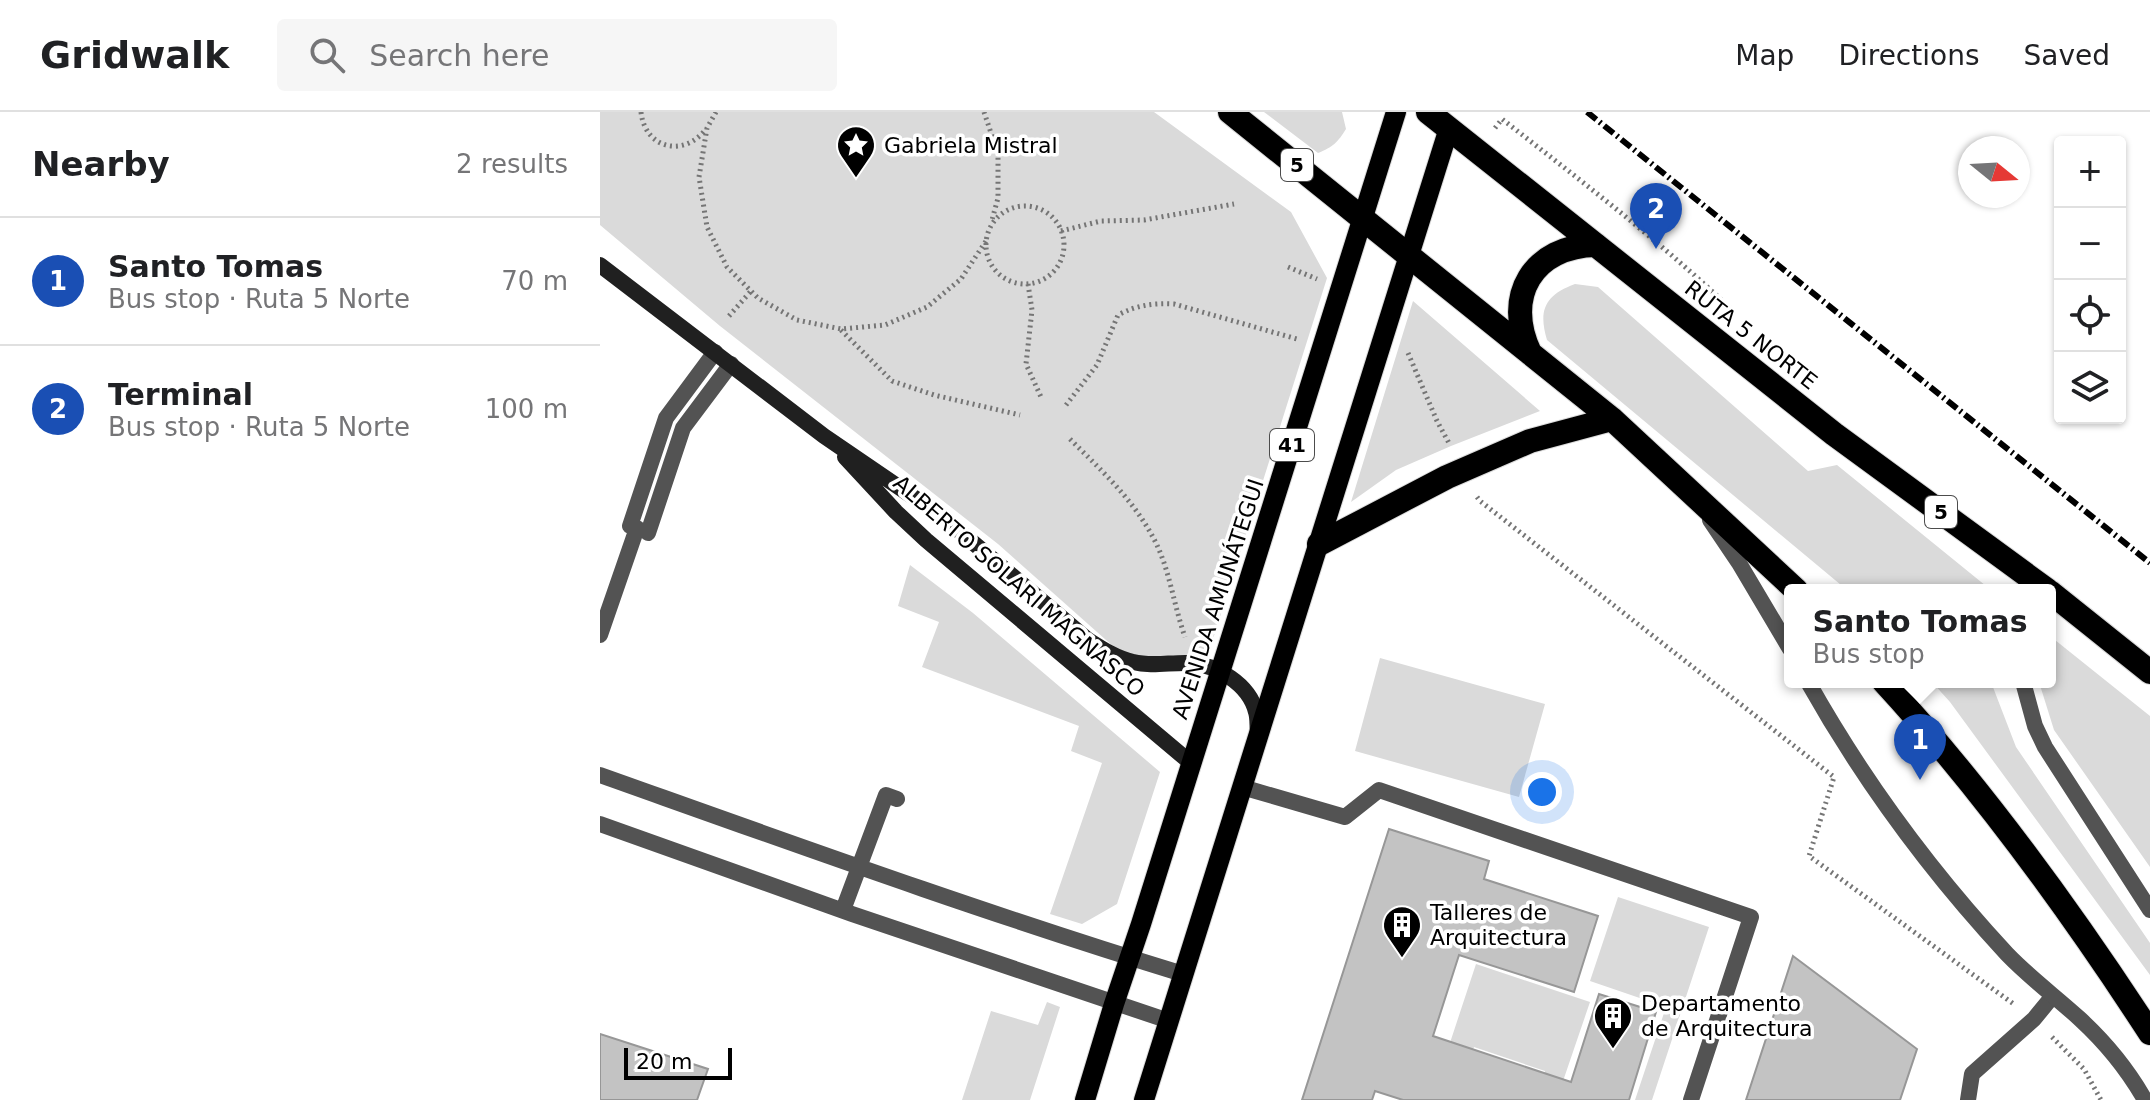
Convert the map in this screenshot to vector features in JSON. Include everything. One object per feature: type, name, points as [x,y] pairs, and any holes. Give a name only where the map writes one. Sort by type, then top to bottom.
[{"type":"highway","name":"5","points":[[1230,112],[1612,419],[1790,584]]},
{"type":"highway","name":"RUTA 5 NORTE","points":[[1428,112],[2025,582]]},
{"type":"highway","points":[[1530,353],[1519,320],[1525,286],[1534,271],[1562,250],[1596,245]]},
{"type":"highway","points":[[1319,544],[1389,506],[1530,441],[1612,419]]},
{"type":"highway","name":"RUTA 5 NORTE","points":[[2056,597],[2150,672]]},
{"type":"highway","points":[[1889,688],[2023,848],[2150,1033]]},
{"type":"main road","name":"AVENIDA AMUNÁTEGUI","points":[[1085,1100],[1396,112]]},
{"type":"main road","name":"41","points":[[1144,1100],[1449,128]]},
{"type":"street","name":"ALBERTO SOLARI MAGNASCO","points":[[600,265],[824,436],[944,518],[1088,640],[1134,663],[1188,663],[1220,670]]},
{"type":"street","points":[[638,529],[666,418],[715,352]]},
{"type":"street","points":[[600,635],[638,529],[683,428],[731,364]]},
{"type":"street","name":"ALBERTO SOLARI MAGNASCO","points":[[824,436],[926,540],[1191,763]]},
{"type":"street","points":[[1689,489],[1739,563],[1784,639]]},
{"type":"street","points":[[1220,670],[1249,697],[1256,711],[1258,737]]},
{"type":"street","points":[[1812,688],[1894,816],[1972,914],[2008,955],[2101,1040],[2120,1061],[2145,1100]]},
{"type":"street","points":[[2025,688],[2035,726],[2045,747],[2150,910]]},
{"type":"street","points":[[600,775],[859,867],[1183,974]]},
{"type":"street","points":[[1242,787],[1345,817],[1379,790],[1751,917],[1691,1100]]},
{"type":"street","points":[[843,910],[886,795],[897,799]]},
{"type":"street","points":[[600,824],[1169,1021]]},
{"type":"street","points":[[1968,1100],[1972,1074],[2034,1019],[2052,997]]},
{"type":"path","points":[[641,112],[650,136],[669,146],[690,144],[707,128]]},
{"type":"path","points":[[713,112],[707,128],[699,177],[707,227],[727,267],[758,298],[797,320],[841,329],[885,325],[927,307],[961,279],[986,241],[998,198],[998,154],[984,112]]},
{"type":"path","points":[[1478,152],[1502,119],[1608,203],[1700,280],[1733,312]]},
{"type":"path","points":[[1061,231],[1101,221],[1144,220],[1234,204]]},
{"type":"path","points":[[986,241],[987,255],[993,267],[1002,277],[1014,283],[1028,284],[1052,273],[1064,249],[1058,223],[1039,208],[1027,205],[1004,211],[990,228]]},
{"type":"path","points":[[1028,284],[1032,310],[1026,364],[1041,397]]},
{"type":"path","points":[[729,316],[751,291]]},
{"type":"path","points":[[1066,405],[1097,365],[1118,315],[1135,306],[1174,304],[1303,340]]},
{"type":"path","points":[[841,329],[892,381],[934,395],[1020,415]]},
{"type":"path","points":[[1404,339],[1437,421],[1480,501],[1834,777],[1809,856],[2034,1019],[2084,1069],[2101,1100]]},
{"type":"path","points":[[1070,439],[1126,496],[1143,522],[1156,544],[1185,639],[1220,670]]},
{"type":"shaded area","points":[[600,112],[1154,112],[1291,212],[1327,278],[1207,658],[1124,656],[998,544],[720,326],[600,225]]},
{"type":"shaded area","points":[[1264,112],[1342,112],[1346,129],[1335,144],[1318,153]]},
{"type":"shaded area","points":[[1575,284],[1598,287],[1808,471],[1837,465],[1984,584],[1840,584],[1547,340],[1543,320],[1546,305],[1565,288]]},
{"type":"shaded area","points":[[1413,301],[1540,411],[1396,470],[1351,502]]},
{"type":"shaded area","points":[[910,565],[973,613],[1160,772],[1117,904],[1082,924],[1050,914],[1102,763],[1071,751],[1079,726],[922,667],[939,622],[898,606]]},
{"type":"shaded area","points":[[2056,641],[2150,716],[2150,867],[2054,730],[2041,688],[2056,688]]},
{"type":"shaded area","points":[[1380,658],[1545,704],[1519,797],[1355,751]]},
{"type":"shaded area","points":[[1937,688],[1993,688],[2016,747],[2150,943],[2150,975]]},
{"type":"shaded area","points":[[1618,897],[1709,927],[1652,1100],[1635,1100],[1666,1007],[1590,981]]},
{"type":"shaded area","points":[[1476,964],[1590,1002],[1561,1087],[1540,1090],[1545,1071],[1474,1047],[1463,1077],[1441,1070]]},
{"type":"shaded area","points":[[1047,1002],[1060,1007],[1030,1100],[962,1100],[991,1011],[1038,1025]]},
{"type":"building","points":[[1389,829],[1489,861],[1484,879],[1598,916],[1574,992],[1459,955],[1433,1036],[1571,1082],[1599,994],[1656,1012],[1629,1100],[1403,1100],[1375,1091],[1372,1100],[1302,1100]]},
{"type":"building","points":[[1793,956],[1917,1049],[1900,1100],[1746,1100]]},
{"type":"building","points":[[600,1034],[708,1069],[697,1100],[600,1100]]},
{"type":"railway","points":[[1587,112],[2150,563]]},
{"type":"place","name":"Gabriela Mistral","points":[[856,179]]},
{"type":"place","name":"Terminal","points":[[1656,249]]},
{"type":"place","name":"Santo Tomas","points":[[1920,780]]},
{"type":"place","name":"Talleres de Arquitectura","points":[[1402,959]]},
{"type":"place","name":"Departamento de Arquitectura","points":[[1613,1050]]}]
